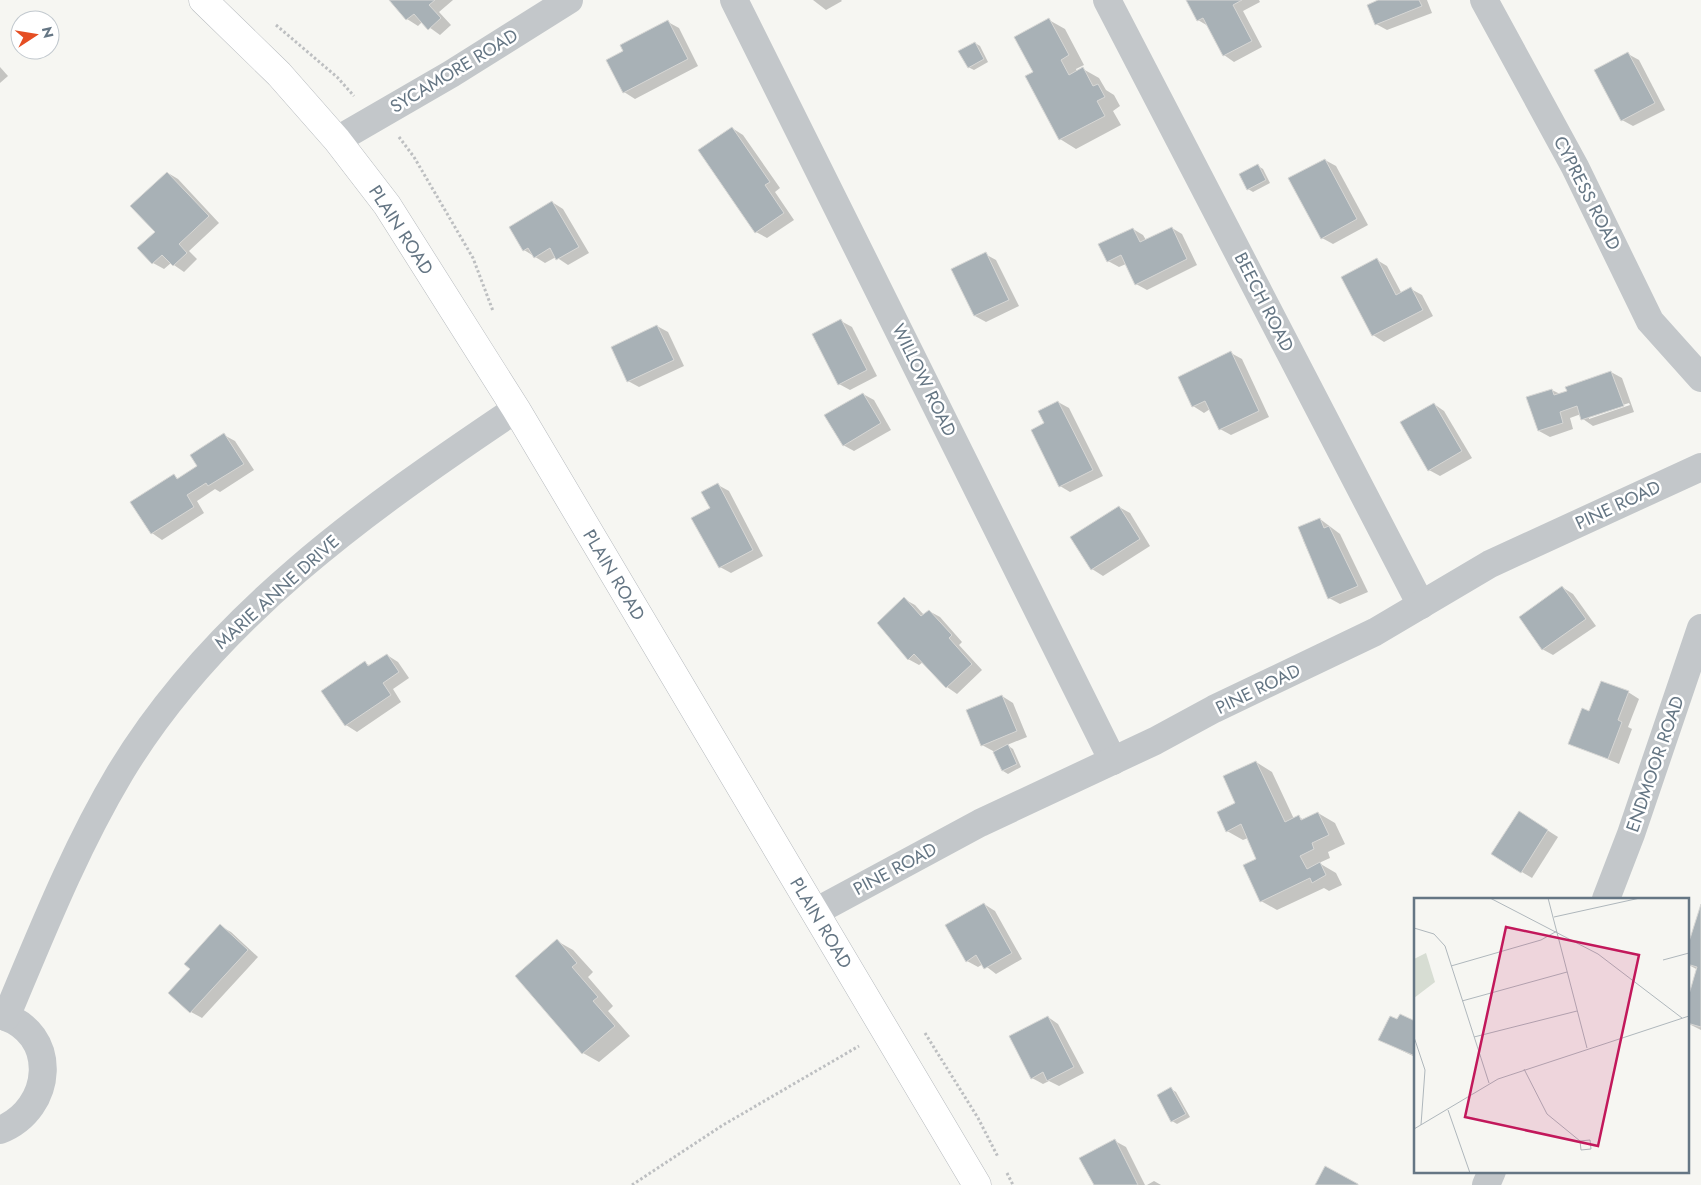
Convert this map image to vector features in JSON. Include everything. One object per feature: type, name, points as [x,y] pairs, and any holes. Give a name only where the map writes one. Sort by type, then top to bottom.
[{"type":"main road","name":"PLAIN ROAD","points":[[203,0],[280,74],[338,140],[387,205],[516,409],[977,1185]]},
{"type":"street","name":"SYCAMORE ROAD","points":[[338,140],[451,74],[569,0]]},
{"type":"street","name":"WILLOW ROAD","points":[[734,0],[1113,761]]},
{"type":"street","name":"BEECH ROAD","points":[[1107,0],[1421,605]]},
{"type":"street","name":"CYPRESS ROAD","points":[[1484,0],[1575,166],[1650,321],[1701,378]]},
{"type":"street","name":"MARIE ANNE DRIVE","points":[[0,1130],[11,1126],[30,1110],[37,1100],[43,1076],[40,1052],[34,1041],[26,1031],[3,1016],[96,815],[149,730],[184,682],[245,617],[322,550],[421,474],[516,409]]},
{"type":"street","name":"PINE ROAD","points":[[815,912],[980,823],[1113,761],[1375,632],[1490,564],[1701,467]]},
{"type":"street","name":"ENDMOOR ROAD","points":[[1606,898],[1701,628]]},
{"type":"street","points":[[1486,1185],[1492,1172]]},
{"type":"path","points":[[632,1185],[723,1125],[886,1031]]},
{"type":"building","points":[[389,0],[435,0],[429,5],[441,18],[428,30],[414,14],[406,20]]},
{"type":"building","points":[[1186,0],[1242,0],[1233,5],[1252,41],[1223,56],[1203,18],[1197,21]]},
{"type":"building","points":[[1378,0],[1419,0],[1422,6],[1375,25],[1367,5]]},
{"type":"building","points":[[1049,18],[1069,55],[1061,60],[1069,75],[1083,67],[1093,86],[1098,84],[1105,97],[1097,101],[1105,116],[1059,140],[1025,76],[1033,72],[1014,37]]},
{"type":"building","points":[[668,20],[688,59],[623,93],[606,60],[623,51],[620,45]]},
{"type":"building","points":[[975,42],[984,59],[968,68],[958,51]]},
{"type":"building","points":[[1628,52],[1655,103],[1621,121],[1594,70]]},
{"type":"building","points":[[732,127],[770,182],[765,185],[784,213],[755,233],[698,150]]},
{"type":"building","points":[[1325,159],[1357,219],[1321,239],[1288,178]]},
{"type":"building","points":[[1258,164],[1266,180],[1247,190],[1239,174]]},
{"type":"building","points":[[167,172],[209,216],[179,244],[187,253],[173,266],[162,255],[152,264],[137,248],[155,232],[130,206]]},
{"type":"building","points":[[552,201],[579,247],[556,260],[550,248],[534,258],[528,248],[523,251],[509,227]]},
{"type":"building","points":[[1172,227],[1187,259],[1135,285],[1121,255],[1107,262],[1098,244],[1133,228],[1140,242]]},
{"type":"building","points":[[986,252],[1009,300],[974,316],[951,269]]},
{"type":"building","points":[[1377,258],[1396,295],[1411,287],[1423,310],[1372,336],[1341,277]]},
{"type":"building","points":[[841,319],[867,370],[838,385],[812,334]]},
{"type":"building","points":[[657,325],[674,360],[627,382],[611,347]]},
{"type":"building","points":[[1231,351],[1259,411],[1219,430],[1205,401],[1192,407],[1178,377]]},
{"type":"building","points":[[1611,371],[1624,406],[1581,420],[1577,406],[1560,412],[1563,423],[1538,431],[1526,397],[1552,389],[1554,395],[1567,391],[1565,387]]},
{"type":"building","points":[[863,393],[881,423],[843,446],[824,415]]},
{"type":"building","points":[[1058,401],[1093,470],[1059,487],[1031,430],[1044,423],[1038,411]]},
{"type":"building","points":[[1434,403],[1462,451],[1428,471],[1400,422]]},
{"type":"building","points":[[224,433],[244,464],[208,486],[206,483],[187,495],[194,507],[151,534],[130,502],[174,474],[177,479],[197,466],[190,455]]},
{"type":"building","points":[[718,483],[753,550],[719,568],[691,518],[710,508],[701,492]]},
{"type":"building","points":[[1119,506],[1140,539],[1091,570],[1070,537]]},
{"type":"building","points":[[1320,518],[1324,528],[1329,526],[1358,586],[1328,599],[1298,527]]},
{"type":"building","points":[[1562,586],[1586,619],[1542,650],[1519,617]]},
{"type":"building","points":[[904,597],[921,616],[929,610],[952,635],[949,638],[972,664],[946,688],[914,654],[908,660],[877,623]]},
{"type":"building","points":[[387,654],[399,672],[383,683],[391,695],[345,726],[321,691],[365,661],[368,666]]},
{"type":"building","points":[[1601,681],[1629,691],[1618,720],[1622,722],[1608,759],[1568,744],[1582,708],[1589,711]]},
{"type":"building","points":[[1002,695],[1017,731],[981,746],[966,710]]},
{"type":"building","points":[[1008,744],[1017,764],[1002,771],[993,752]]},
{"type":"building","points":[[1256,761],[1285,822],[1299,815],[1301,820],[1318,812],[1329,835],[1312,843],[1314,849],[1300,856],[1307,869],[1320,862],[1326,875],[1312,883],[1310,878],[1260,902],[1243,865],[1256,859],[1241,824],[1226,832],[1217,812],[1235,803],[1223,776]]},
{"type":"building","points":[[1519,811],[1548,830],[1521,873],[1491,854]]},
{"type":"building","points":[[984,903],[1012,953],[984,969],[976,955],[966,962],[945,925]]},
{"type":"building","points":[[1701,904],[1701,1027],[1688,1023],[1688,998],[1697,967],[1688,964],[1688,945]]},
{"type":"building","points":[[220,924],[248,950],[190,1013],[168,993],[190,969],[184,964]]},
{"type":"building","points":[[557,939],[577,963],[572,967],[598,997],[593,1001],[615,1026],[582,1054],[515,976]]},
{"type":"building","points":[[1400,1014],[1414,1021],[1414,1056],[1378,1040],[1390,1016],[1397,1019]]},
{"type":"building","points":[[1048,1016],[1074,1067],[1047,1081],[1043,1072],[1031,1079],[1009,1036]]},
{"type":"building","points":[[1171,1087],[1186,1114],[1171,1122],[1157,1095]]},
{"type":"building","points":[[1115,1139],[1138,1185],[1094,1185],[1079,1158]]},
{"type":"building","points":[[1325,1166],[1358,1184],[1358,1185],[1315,1185]]}]
